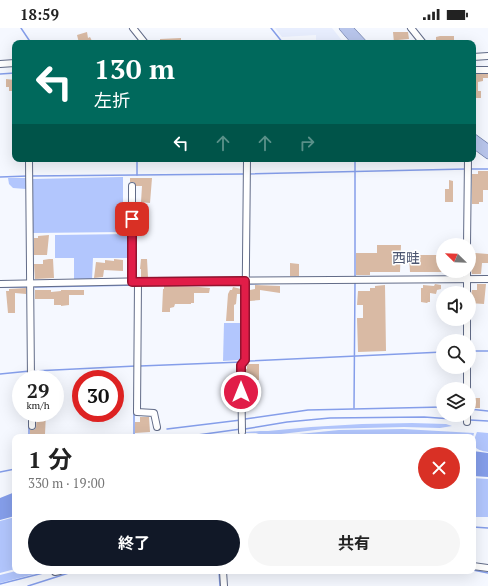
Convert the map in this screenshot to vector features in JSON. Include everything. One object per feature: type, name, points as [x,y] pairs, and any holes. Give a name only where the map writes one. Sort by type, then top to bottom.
[{"type":"main road","points":[[342,28],[353,40]]},
{"type":"main road","points":[[349,28],[360,40]]},
{"type":"main road","points":[[476,139],[488,148]]},
{"type":"main road","points":[[476,146],[488,155]]},
{"type":"street","points":[[133,28],[143,40]]},
{"type":"street","points":[[411,28],[421,40]]},
{"type":"street","points":[[476,57],[488,56]]},
{"type":"street","points":[[0,64],[12,64]]},
{"type":"street","points":[[476,70],[488,70]]},
{"type":"street","points":[[29,162],[31,370]]},
{"type":"street","points":[[241,425],[247,162]]},
{"type":"street","points":[[467,238],[468,162]]},
{"type":"street","points":[[132,186],[136,283],[137,412],[154,413],[157,427]]},
{"type":"street","points":[[0,284],[467,281],[488,278]]},
{"type":"street","points":[[467,281],[467,286]]},
{"type":"street","points":[[476,566],[488,568]]},
{"type":"street","points":[[223,574],[224,586]]},
{"type":"shaded area","points":[[275,28],[332,28],[342,40],[316,40],[316,35],[282,37]]},
{"type":"shaded area","points":[[123,177],[123,232],[33,233],[32,179]]},
{"type":"shaded area","points":[[8,178],[26,178],[26,189],[13,188],[9,184]]},
{"type":"shaded area","points":[[129,234],[129,258],[93,258],[92,280],[74,281],[74,258],[55,258],[55,235]]},
{"type":"shaded area","points":[[224,323],[241,323],[241,360],[223,361]]},
{"type":"shaded area","points":[[412,423],[446,424],[452,426],[440,428],[404,427],[324,429],[281,434],[244,433],[245,432],[362,424]]},
{"type":"shaded area","points":[[403,429],[474,433],[299,434],[339,430]]},
{"type":"shaded area","points":[[477,432],[488,433],[488,452],[480,450],[476,447]]},
{"type":"shaded area","points":[[476,451],[488,453],[488,477],[476,476]]},
{"type":"shaded area","points":[[476,478],[488,479],[488,517],[476,517]]},
{"type":"shaded area","points":[[12,493],[12,517],[0,520],[0,498]]},
{"type":"shaded area","points":[[12,518],[12,570],[0,573],[0,521]]},
{"type":"shaded area","points":[[12,572],[12,574],[34,574],[0,583],[0,575]]},
{"type":"building","points":[[87,32],[88,38],[90,37],[92,40],[78,40],[77,35]]},
{"type":"building","points":[[393,32],[408,32],[409,39],[394,40]]},
{"type":"building","points":[[454,36],[454,40],[436,40],[436,37]]},
{"type":"building","points":[[181,38],[181,40],[160,40]]},
{"type":"building","points":[[476,74],[488,74],[488,78],[483,78],[483,81],[478,82],[478,91],[481,91],[481,98],[476,98]]},
{"type":"building","points":[[6,79],[12,80],[12,91],[9,91],[9,87],[6,87]]},
{"type":"building","points":[[478,171],[488,171],[488,190],[483,190],[483,202],[479,202],[479,204],[472,204],[472,174],[478,174]]},
{"type":"building","points":[[130,178],[152,178],[150,203],[141,202],[142,186],[136,186],[134,182],[130,182]]},
{"type":"building","points":[[449,180],[453,181],[453,202],[445,202],[445,189],[449,189]]},
{"type":"building","points":[[49,235],[47,255],[34,255],[34,238]]},
{"type":"building","points":[[377,245],[401,245],[400,272],[370,272],[370,275],[356,275],[356,253],[377,253]]},
{"type":"building","points":[[476,253],[488,254],[488,263],[482,263],[481,274],[476,274]]},
{"type":"building","points":[[409,255],[436,255],[436,272],[410,272]]},
{"type":"building","points":[[53,259],[54,278],[35,279],[34,264],[43,264],[43,260]]},
{"type":"building","points":[[114,259],[123,260],[123,271],[104,270],[103,277],[94,278],[96,262],[105,263],[105,260],[114,261]]},
{"type":"building","points":[[141,259],[147,259],[148,277],[141,277]]},
{"type":"building","points":[[290,263],[299,264],[299,276],[290,276]]},
{"type":"building","points":[[435,284],[441,285],[436,286],[436,294],[430,293],[430,302],[421,302],[421,288],[423,288],[423,285],[434,286]]},
{"type":"building","points":[[477,284],[486,284],[484,304],[476,303]]},
{"type":"building","points":[[255,285],[280,286],[280,293],[260,290],[260,300],[250,301],[250,290],[255,289]]},
{"type":"building","points":[[385,285],[386,351],[358,352],[357,318],[363,318],[363,305],[357,305],[358,291],[370,291],[370,288],[375,288],[375,286]]},
{"type":"building","points":[[164,286],[210,288],[209,293],[194,293],[194,303],[175,304],[174,307],[170,308],[170,312],[162,312]]},
{"type":"building","points":[[233,287],[241,289],[241,294],[237,294],[236,304],[234,305],[234,321],[226,321],[228,294]]},
{"type":"building","points":[[26,288],[26,294],[15,293],[15,313],[8,313],[6,291],[9,291],[9,289]]},
{"type":"building","points":[[35,290],[51,290],[51,292],[61,290],[84,290],[84,295],[69,295],[69,305],[61,306],[54,305],[54,299],[35,299]]},
{"type":"building","points":[[248,364],[259,364],[259,380],[250,380],[250,392],[246,391],[246,369]]},
{"type":"building","points":[[476,398],[480,398],[480,408],[476,408]]},
{"type":"building","points":[[140,417],[149,417],[150,432],[135,433],[135,422],[140,422]]},
{"type":"building","points":[[36,422],[46,422],[45,434],[30,434],[30,430],[34,430],[36,428]]},
{"type":"waterway","points":[[21,28],[29,40]]},
{"type":"waterway","points":[[271,28],[281,40]]},
{"type":"waterway","points":[[476,67],[488,67]]},
{"type":"waterway","points":[[0,74],[12,73]]},
{"type":"waterway","points":[[137,162],[137,175]]},
{"type":"waterway","points":[[355,162],[355,277]]},
{"type":"waterway","points":[[248,174],[466,169]]},
{"type":"waterway","points":[[470,169],[488,169]]},
{"type":"waterway","points":[[30,176],[244,174]]},
{"type":"waterway","points":[[0,177],[28,176]]},
{"type":"waterway","points":[[135,183],[135,207]]},
{"type":"waterway","points":[[354,408],[355,282]]},
{"type":"waterway","points":[[248,284],[265,283]]},
{"type":"waterway","points":[[140,285],[245,284]]},
{"type":"waterway","points":[[35,287],[137,285]]},
{"type":"waterway","points":[[0,287],[28,287]]},
{"type":"waterway","points":[[476,351],[488,351]]},
{"type":"waterway","points":[[248,361],[436,352]]},
{"type":"waterway","points":[[140,366],[242,362]]},
{"type":"waterway","points":[[54,370],[136,366]]},
{"type":"waterway","points":[[0,374],[12,373]]},
{"type":"waterway","points":[[245,419],[308,410],[436,407]]},
{"type":"waterway","points":[[134,410],[134,434]]},
{"type":"waterway","points":[[476,410],[488,411]]},
{"type":"waterway","points":[[245,429],[287,422],[330,418],[436,418]]},
{"type":"waterway","points":[[167,429],[241,420]]},
{"type":"waterway","points":[[476,420],[488,421]]},
{"type":"waterway","points":[[29,425],[29,434]]},
{"type":"waterway","points":[[205,434],[241,429]]},
{"type":"waterway","points":[[0,472],[12,470]]},
{"type":"waterway","points":[[476,527],[488,528]]},
{"type":"waterway","points":[[476,571],[488,573]]},
{"type":"waterway","points":[[0,584],[39,574]]},
{"type":"waterway","points":[[28,586],[66,574]]},
{"type":"waterway","points":[[219,574],[220,586]]},
{"type":"district","name":"西畦","points":[[406,258]]},
{"type":"route","points":[[132,219],[132,282],[245,281],[245,360],[241,365],[241,392]]}]
